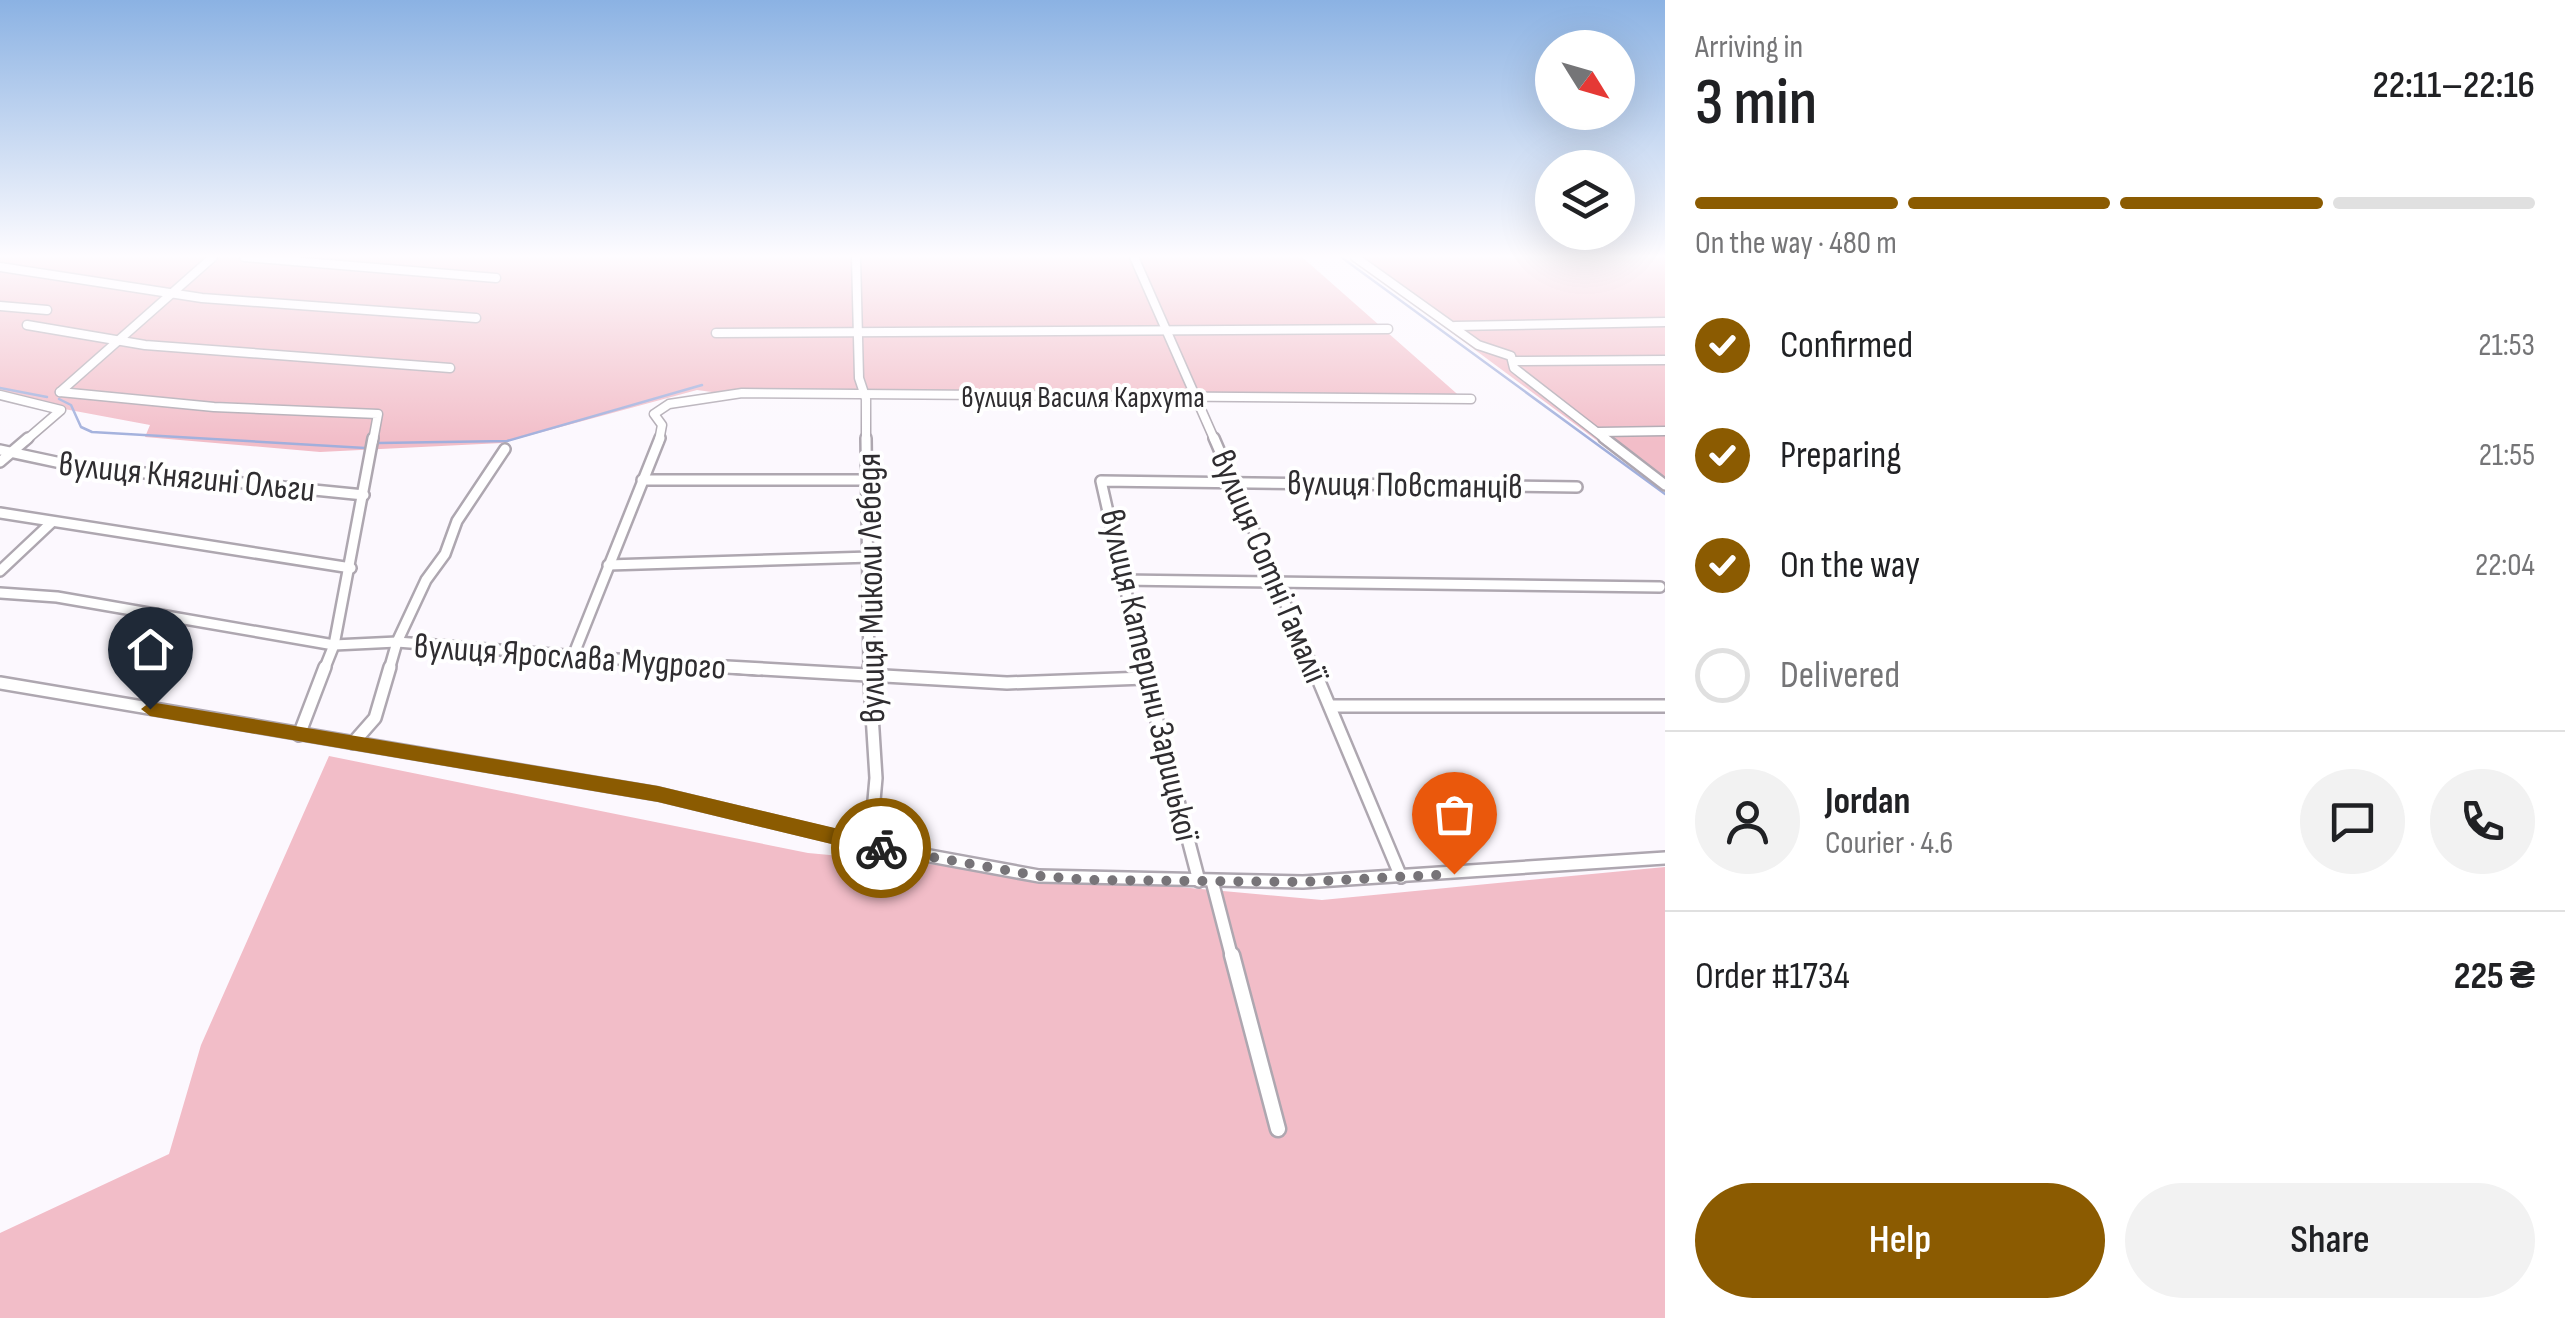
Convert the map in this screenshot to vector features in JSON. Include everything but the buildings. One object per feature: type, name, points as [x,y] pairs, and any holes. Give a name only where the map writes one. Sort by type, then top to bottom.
[{"type":"street","points":[[144,319],[60,392],[214,407],[378,414],[334,645],[299,736]]},
{"type":"street","name":"вулиця Миколи Лебедя","points":[[858,319],[859,378],[865,396],[869,678],[876,778],[870,846]]},
{"type":"street","name":"вулиця Сотні Гамалії","points":[[1163,319],[1401,877]]},
{"type":"street","points":[[1443,319],[1478,345],[1505,352],[1514,361],[1514,368],[1664,482]]},
{"type":"street","points":[[1454,326],[1665,322]]},
{"type":"street","points":[[27,325],[118,341],[450,368]]},
{"type":"street","points":[[716,333],[1388,329]]},
{"type":"street","points":[[1514,361],[1665,360]]},
{"type":"street","name":"вулиця Василя Кархута","points":[[642,480],[662,429],[656,410],[696,398],[742,394],[1471,399]]},
{"type":"street","points":[[0,395],[60,408],[60,414],[0,462]]},
{"type":"street","points":[[1597,432],[1665,430]]},
{"type":"street","points":[[352,743],[375,718],[397,642],[456,521],[505,449]]},
{"type":"street","name":"вулиця Княгині Ольги","points":[[0,450],[75,466],[364,495]]},
{"type":"street","points":[[574,656],[642,480],[867,480]]},
{"type":"street","name":"вулиця Катерини Зарицької","points":[[1232,481],[1101,481],[1107,494],[1120,580],[1145,678],[1278,1129]]},
{"type":"street","name":"вулиця Повстанців","points":[[1232,481],[1576,487]]},
{"type":"street","points":[[0,513],[351,568]]},
{"type":"street","points":[[0,571],[52,522]]},
{"type":"street","points":[[608,565],[870,558]]},
{"type":"street","points":[[1120,580],[1660,586]]},
{"type":"street","name":"вулиця Ярослава Мудрого","points":[[0,593],[57,597],[334,645],[397,642],[869,678],[1007,683],[1145,678]]},
{"type":"street","points":[[0,683],[658,794],[870,846],[1039,876],[1205,881],[1401,877],[1665,858]]},
{"type":"street","points":[[1330,706],[1665,706]]},
{"type":"shaded area","points":[[0,319],[1372,319],[1464,400],[741,396],[697,390],[502,443],[320,452],[145,437],[150,425],[0,397]]},
{"type":"shaded area","points":[[1433,319],[1665,319],[1665,491]]},
{"type":"shaded area","points":[[329,756],[808,853],[1322,900],[1665,867],[1665,1318],[0,1318],[0,1233],[169,1154],[201,1045]]},
{"type":"waterway","points":[[1425,319],[1665,494]]},
{"type":"waterway","points":[[379,443],[507,441],[702,385]]},
{"type":"waterway","points":[[0,388],[47,397]]},
{"type":"waterway","points":[[59,399],[71,405],[81,427],[92,432],[365,448]]},
{"type":"way so far","points":[[881,848],[1039,876],[1089,880],[1246,883],[1454,874]]},
{"type":"route","points":[[150,709],[658,794],[881,848]]}]
